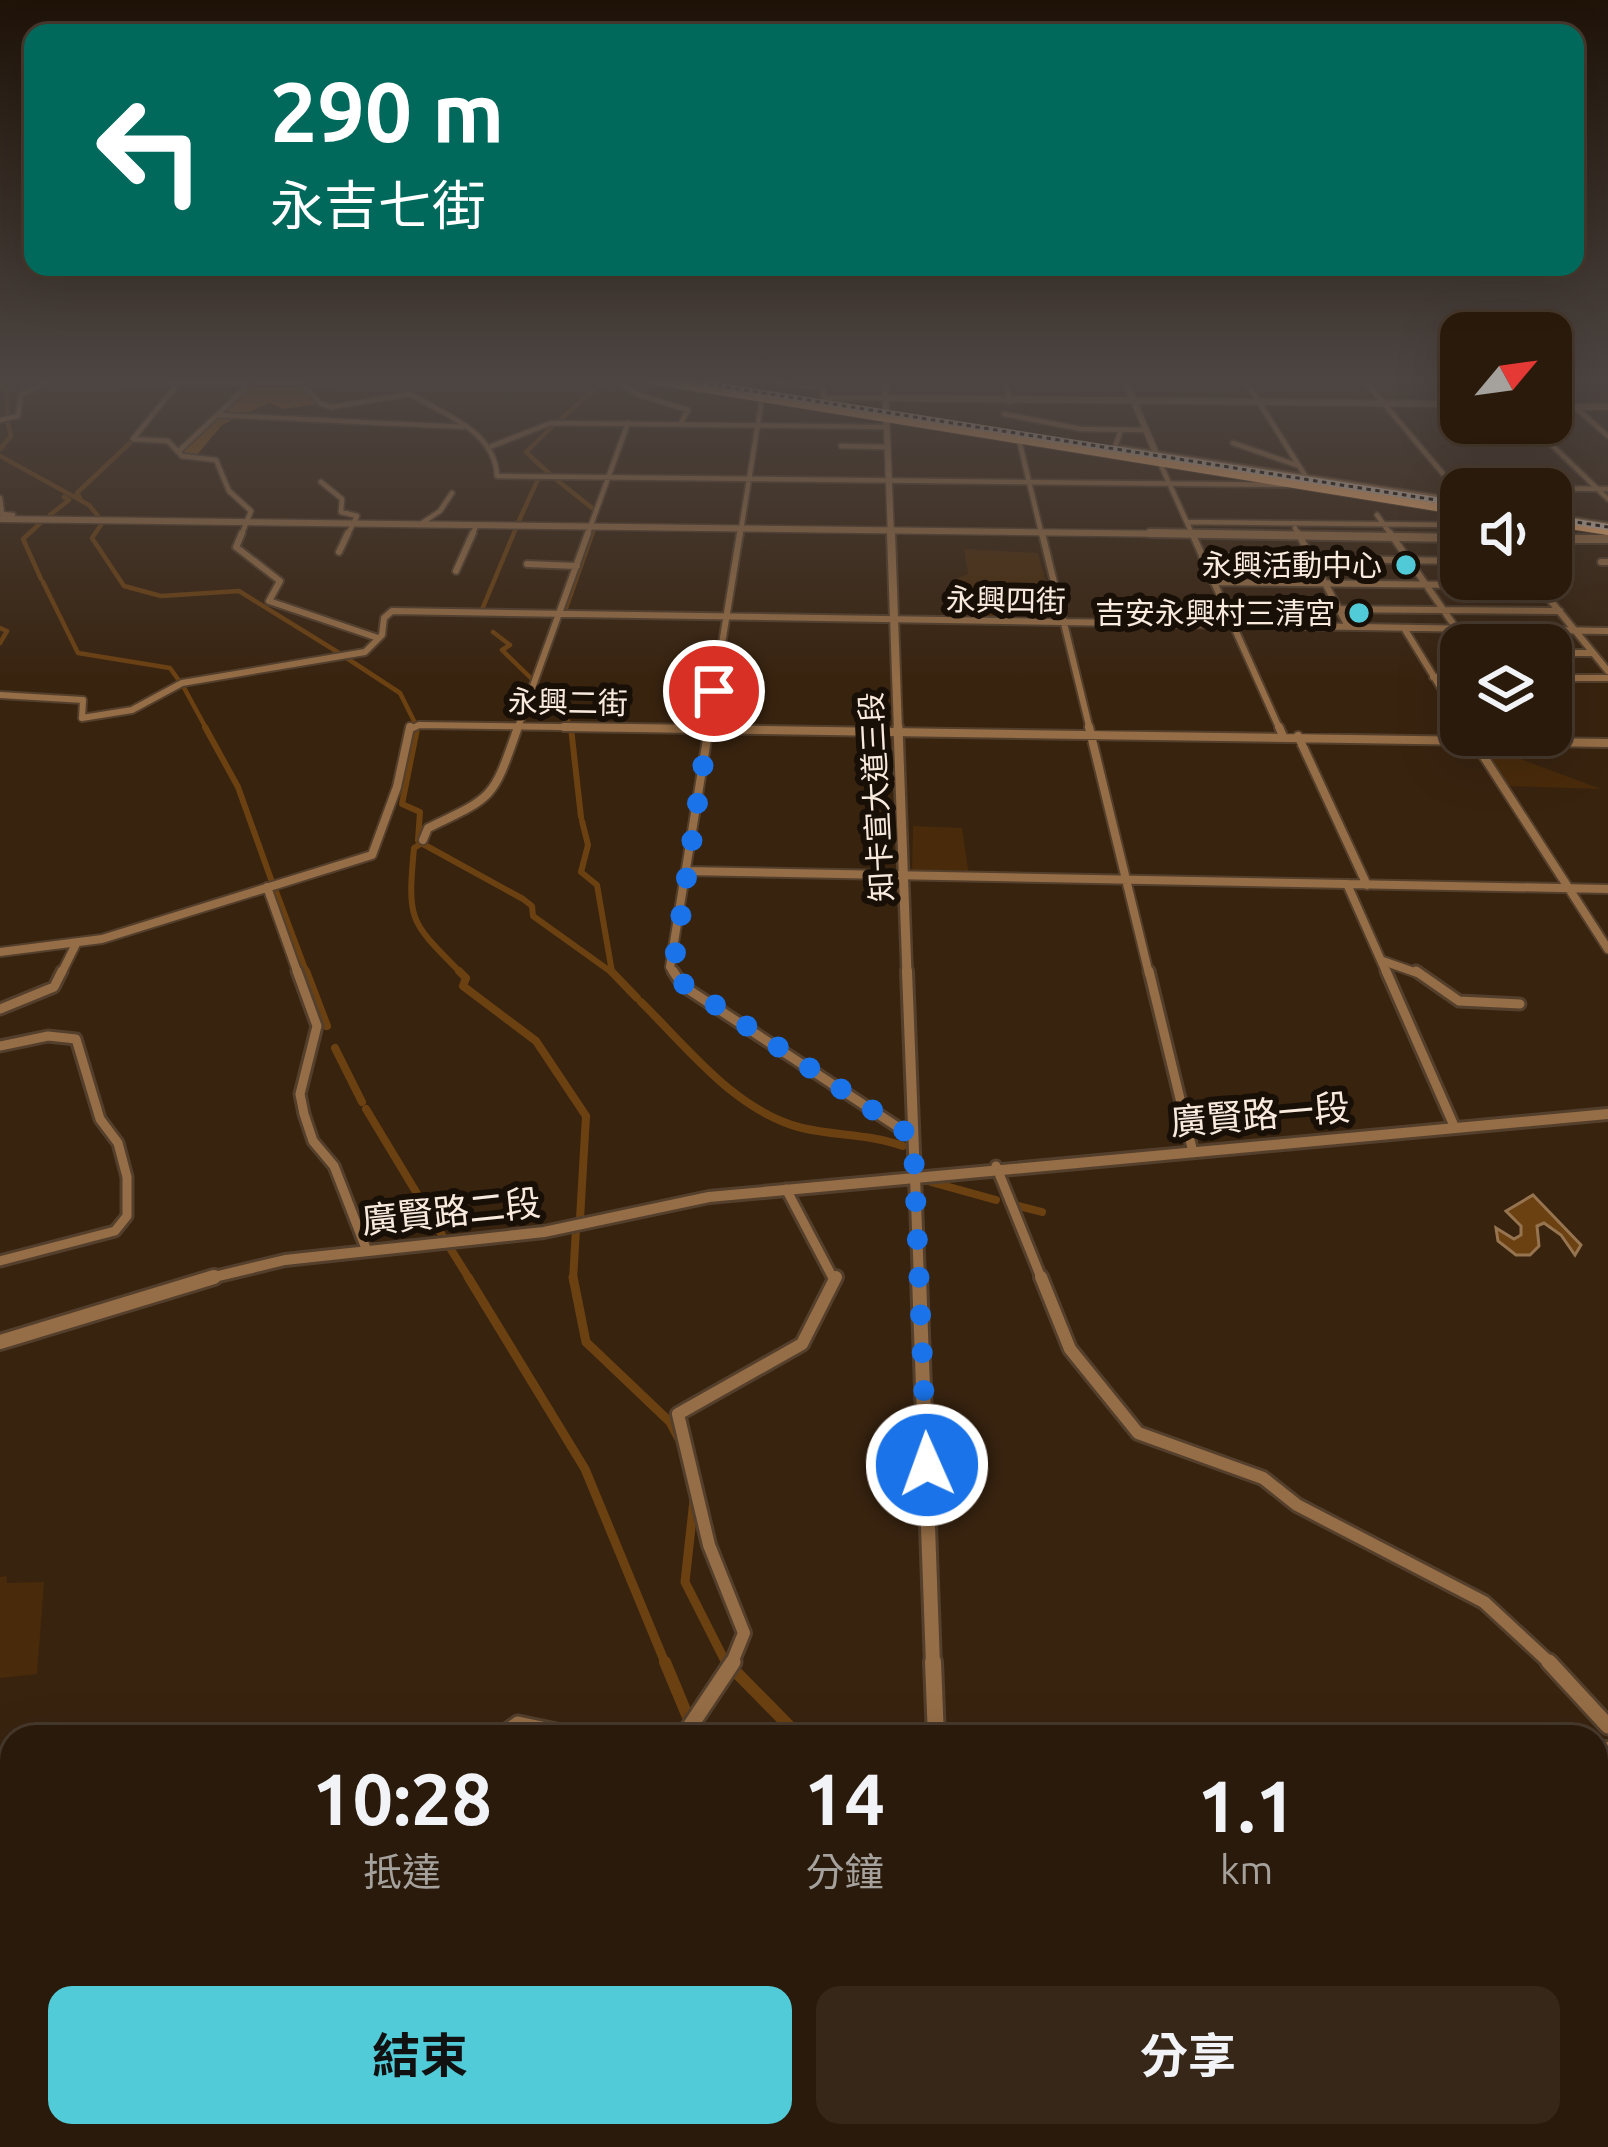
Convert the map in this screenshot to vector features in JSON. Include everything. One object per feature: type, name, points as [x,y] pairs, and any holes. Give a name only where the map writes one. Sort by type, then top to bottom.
[{"type":"main road","points":[[1273,480],[1440,502]]},
{"type":"main road","points":[[1302,480],[1440,501]]},
{"type":"main road","points":[[1572,525],[1608,532]]},
{"type":"street","points":[[0,694],[83,700],[82,718],[94,717],[132,710],[182,683],[364,652],[378,638],[268,601],[280,581],[236,547],[249,523],[250,509],[225,480]]},
{"type":"street","points":[[423,840],[428,828],[490,797],[607,480]]},
{"type":"street","points":[[749,480],[672,976],[913,1137]]},
{"type":"street","points":[[832,480],[1299,485]]},
{"type":"street","points":[[1168,480],[1283,736]]},
{"type":"street","points":[[1324,480],[1440,500]]},
{"type":"street","points":[[1590,480],[1608,499]]},
{"type":"street","name":"知卡宣大道三段","points":[[888,481],[937,1725]]},
{"type":"street","points":[[321,482],[342,499],[340,512],[356,514],[339,553]]},
{"type":"street","points":[[1029,482],[1192,1148]]},
{"type":"street","points":[[1572,489],[1608,489]]},
{"type":"street","points":[[419,525],[440,511],[452,493]]},
{"type":"street","points":[[0,498],[2,514],[249,523],[1440,538]]},
{"type":"street","points":[[0,520],[13,515]]},
{"type":"street","points":[[1186,522],[1378,519],[1440,523]]},
{"type":"street","points":[[1378,519],[1453,624]]},
{"type":"street","points":[[1293,523],[1348,626]]},
{"type":"street","points":[[456,571],[476,526]]},
{"type":"street","points":[[1572,536],[1608,532]]},
{"type":"street","points":[[1202,557],[1440,561]]},
{"type":"street","points":[[527,564],[577,566]]},
{"type":"street","points":[[1213,582],[1440,584]]},
{"type":"street","points":[[1551,600],[1608,675]]},
{"type":"street","points":[[1225,608],[1560,611]]},
{"type":"street","name":"永興四街","points":[[378,638],[390,611],[1440,628]]},
{"type":"street","points":[[1404,628],[1440,688]]},
{"type":"street","name":"永興四街","points":[[1572,631],[1608,631]]},
{"type":"street","points":[[1572,652],[1593,653]]},
{"type":"street","points":[[1572,677],[1608,675]]},
{"type":"street","points":[[1433,677],[1440,677]]},
{"type":"street","name":"永興二街","points":[[0,952],[76,944],[372,856],[398,787],[410,727],[1440,738]]},
{"type":"street","points":[[1298,736],[1367,885]]},
{"type":"street","name":"永興二街","points":[[1572,742],[1608,743]]},
{"type":"street","points":[[1484,756],[1608,949]]},
{"type":"street","points":[[687,871],[1608,889]]},
{"type":"street","points":[[1347,884],[1454,1127]]},
{"type":"street","points":[[267,887],[317,1026],[300,1094],[304,1114],[313,1141],[334,1166],[367,1251]]},
{"type":"street","points":[[0,1010],[54,987],[76,944]]},
{"type":"street","points":[[1383,961],[1407,965],[1460,1001],[1520,1004]]},
{"type":"street","points":[[0,1046],[47,1036],[76,1039],[83,1048],[100,1119],[118,1142],[128,1203],[127,1216],[115,1231],[34,1256],[0,1261]]},
{"type":"street","name":"廣賢路一段","points":[[917,1176],[1608,1114]]},
{"type":"street","points":[[996,1166],[1070,1349],[1138,1432],[1263,1478],[1297,1505],[1484,1602],[1587,1698],[1607,1725]]},
{"type":"street","name":"廣賢路二段","points":[[0,1342],[242,1270],[544,1232],[709,1197],[917,1176]]},
{"type":"street","points":[[692,1725],[710,1702],[744,1633],[709,1546],[678,1414],[802,1344],[836,1277],[786,1189]]},
{"type":"shaded area","points":[[964,549],[1038,553],[1055,618],[965,617],[958,578],[968,574]]},
{"type":"shaded area","points":[[1488,756],[1512,756],[1601,789],[1507,786]]},
{"type":"shaded area","points":[[913,826],[962,828],[969,876],[912,875]]},
{"type":"shaded area","points":[[1533,1195],[1581,1245],[1575,1255],[1561,1235],[1544,1223],[1537,1226],[1539,1246],[1530,1255],[1516,1255],[1498,1241],[1496,1228],[1514,1239],[1521,1235],[1521,1226],[1506,1211]]},
{"type":"shaded area","points":[[6,1576],[7,1583],[44,1582],[37,1674],[0,1678],[0,1577]]},
{"type":"waterway","points":[[44,480],[89,505],[98,516]]},
{"type":"waterway","points":[[80,498],[77,493],[91,480]]},
{"type":"waterway","points":[[517,525],[538,480]]},
{"type":"waterway","points":[[557,480],[596,511]]},
{"type":"waterway","points":[[50,515],[69,500],[64,497]]},
{"type":"waterway","points":[[41,579],[23,539],[46,518]]},
{"type":"waterway","points":[[105,519],[92,538],[124,586],[161,596],[239,591],[344,656]]},
{"type":"waterway","points":[[481,612],[516,528]]},
{"type":"waterway","points":[[573,612],[565,611],[594,529]]},
{"type":"waterway","points":[[43,582],[78,653],[170,668],[180,682]]},
{"type":"waterway","points":[[0,628],[7,631],[0,643]]},
{"type":"waterway","points":[[493,632],[510,645],[502,650],[534,681]]},
{"type":"waterway","points":[[345,657],[400,693],[414,721]]},
{"type":"waterway","points":[[182,684],[207,730]]},
{"type":"waterway","points":[[546,689],[570,724]]},
{"type":"waterway","points":[[205,727],[238,787],[272,882]]},
{"type":"waterway","points":[[571,728],[581,817]]},
{"type":"waterway","points":[[417,729],[402,804],[420,812],[418,840]]},
{"type":"waterway","points":[[582,821],[588,845],[581,872],[597,885],[612,972]]},
{"type":"waterway","points":[[422,843],[414,848],[412,907],[422,931],[462,974]]},
{"type":"waterway","points":[[423,844],[523,899],[532,906],[533,916],[614,974]]},
{"type":"waterway","points":[[274,886],[307,974]]},
{"type":"waterway","points":[[306,971],[327,1026]]},
{"type":"waterway","points":[[459,971],[462,974]]},
{"type":"waterway","points":[[462,974],[466,978],[463,986],[536,1041],[586,1116],[580,1219]]},
{"type":"waterway","points":[[614,974],[637,998]]},
{"type":"waterway","points":[[641,1002],[714,1076],[755,1108],[802,1128],[903,1146]]},
{"type":"waterway","points":[[335,1048],[362,1102]]},
{"type":"waterway","points":[[366,1109],[442,1235]]},
{"type":"waterway","points":[[931,1182],[996,1200]]},
{"type":"waterway","points":[[1015,1205],[1042,1212]]},
{"type":"waterway","points":[[573,1278],[576,1229]]},
{"type":"waterway","points":[[450,1248],[470,1280]]},
{"type":"waterway","points":[[468,1277],[585,1469],[666,1665]]},
{"type":"waterway","points":[[573,1278],[586,1342],[670,1422],[679,1439]]},
{"type":"waterway","points":[[694,1500],[685,1582],[725,1661]]},
{"type":"waterway","points":[[665,1662],[690,1722]]},
{"type":"waterway","points":[[735,1671],[788,1725]]},
{"type":"railway","points":[[1311,480],[1440,501]]},
{"type":"railway","points":[[1572,521],[1608,527]]},
{"type":"place","name":"永興活動中心","points":[[1406,565]]},
{"type":"place","name":"吉安永興村三清宮","points":[[1359,613]]},
{"type":"route","points":[[714,691],[672,976],[913,1137],[927,1465]]}]
